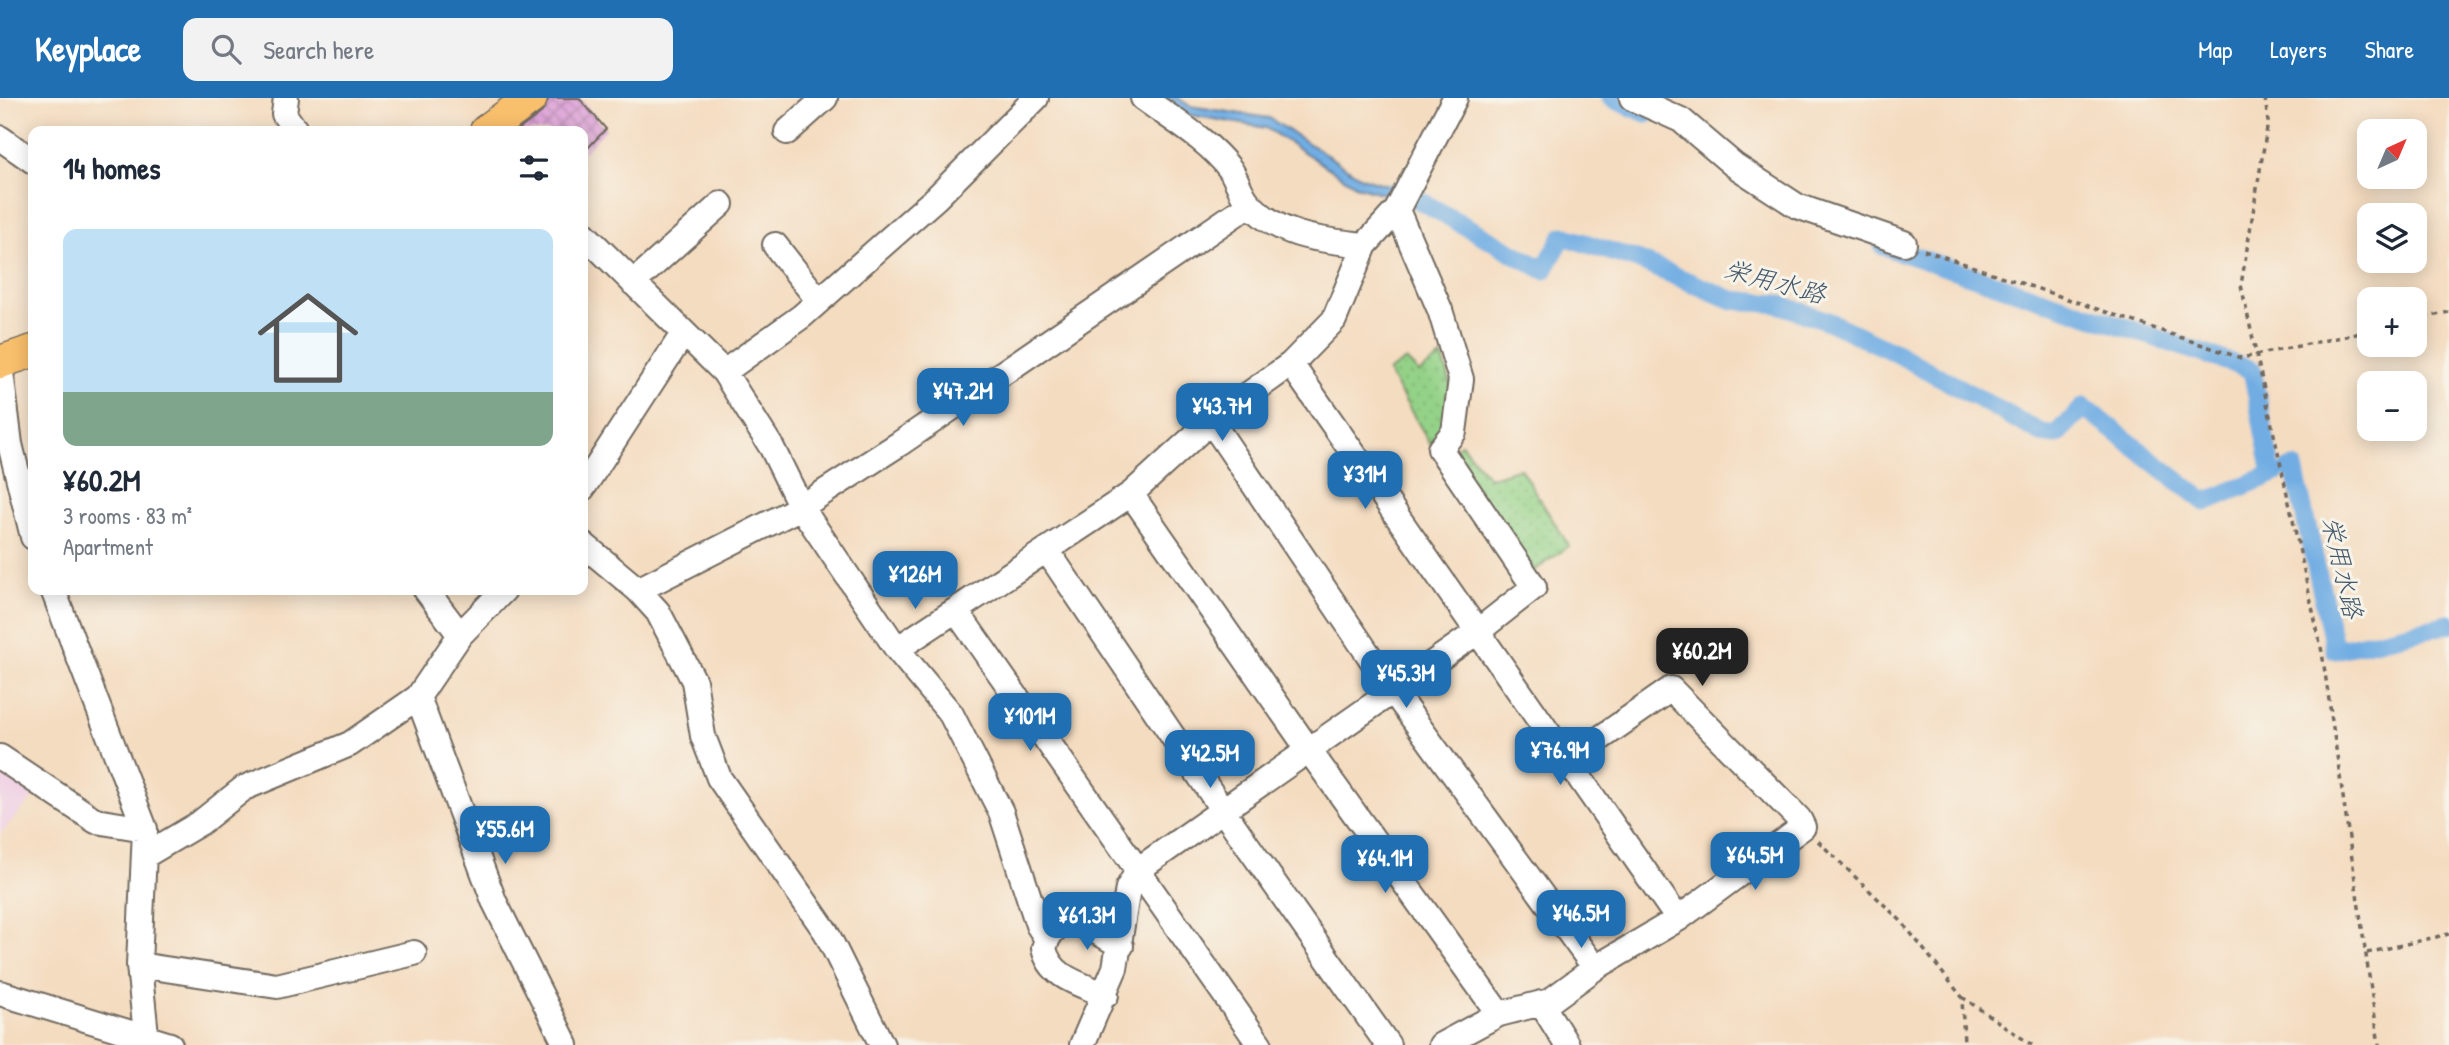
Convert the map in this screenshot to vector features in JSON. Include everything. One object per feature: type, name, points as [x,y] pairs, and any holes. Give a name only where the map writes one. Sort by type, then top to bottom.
[{"type":"main road","points":[[493,126],[531,98]]},
{"type":"main road","points":[[0,363],[28,353]]},
{"type":"street","points":[[286,98],[284,114],[292,126]]},
{"type":"street","points":[[787,132],[825,98]]},
{"type":"street","points":[[724,372],[819,301],[936,198],[1036,98]]},
{"type":"street","points":[[1143,98],[1203,141],[1230,170],[1251,205],[1269,221],[1303,238],[1365,245]]},
{"type":"street","points":[[897,649],[1048,552],[1131,494],[1211,421],[1291,364],[1334,320],[1365,245],[1397,210],[1455,98]]},
{"type":"street","points":[[1632,98],[1681,120],[1734,164],[1797,206],[1904,243]]},
{"type":"street","points":[[0,138],[28,158]]},
{"type":"street","points":[[633,283],[722,205]]},
{"type":"street","points":[[638,590],[801,506],[899,444],[1251,205]]},
{"type":"street","points":[[1082,1045],[1106,995],[1121,946],[1128,888],[1139,869],[1477,632],[1534,587],[1440,449],[1454,432],[1461,379],[1440,310],[1397,210]]},
{"type":"street","points":[[588,238],[682,334],[724,372],[772,448],[801,506],[897,649],[951,714],[1001,812],[1038,925],[1047,939]]},
{"type":"street","points":[[775,245],[819,301]]},
{"type":"street","points":[[588,480],[682,334]]},
{"type":"street","points":[[0,363],[12,455],[28,517]]},
{"type":"street","points":[[1291,364],[1678,919]]},
{"type":"street","points":[[1211,421],[1393,691],[1595,968]]},
{"type":"street","points":[[1131,494],[1308,749],[1499,1014]]},
{"type":"street","points":[[588,548],[638,590],[658,612],[694,681],[704,736],[719,778],[826,932],[882,1045]]},
{"type":"street","points":[[1048,552],[1222,809],[1388,1045]]},
{"type":"street","points":[[55,595],[145,829],[146,855],[139,965],[147,1041]]},
{"type":"street","points":[[430,595],[460,635]]},
{"type":"street","points":[[146,855],[200,823],[244,788],[350,744],[418,697],[460,635],[499,595]]},
{"type":"street","points":[[957,612],[1260,1045]]},
{"type":"street","points":[[1441,1045],[1499,1014],[1550,1000],[1595,968],[1678,919],[1803,827],[1800,819],[1671,689],[1569,761]]},
{"type":"street","points":[[418,697],[494,901],[566,1045]]},
{"type":"street","points":[[0,757],[96,821],[145,829]]},
{"type":"street","points":[[1106,995],[1062,976],[1052,967],[1046,957],[1047,939],[1054,930],[1073,922],[1085,925],[1121,946]]},
{"type":"street","points":[[139,965],[277,986],[414,953]]},
{"type":"street","points":[[0,993],[147,1041],[170,1045]]},
{"type":"street","points":[[1541,1003],[1567,1045]]},
{"type":"path","points":[[2265,98],[2268,122],[2241,285],[2322,652],[2379,1045]]},
{"type":"path","points":[[1904,243],[2241,358],[2257,357],[2357,334]]},
{"type":"path","points":[[2427,317],[2449,312]]},
{"type":"path","points":[[1803,827],[1901,921],[1962,997],[2032,1045]]},
{"type":"path","points":[[2367,953],[2449,934]]},
{"type":"path","points":[[1962,997],[1964,1045]]},
{"type":"shaded area","points":[[0,771],[38,792],[0,834]]},
{"type":"green space","points":[[1442,356],[1450,380],[1452,403],[1446,425],[1431,445],[1388,372],[1406,360],[1419,373]]},
{"type":"green space","points":[[1461,444],[1489,478],[1520,468],[1569,546],[1535,570],[1449,452]]},
{"type":"water","points":[[1164,98],[1178,98],[1190,106],[1269,118],[1361,177],[1421,195],[1416,204],[1357,186],[1266,128],[1190,115]]},
{"type":"building","points":[[549,98],[579,98],[606,129],[588,148],[588,126],[524,126],[542,112]]},
{"type":"waterway","points":[[1611,98],[1646,113]]},
{"type":"waterway","name":"栄用水路","points":[[1394,192],[1417,199],[1544,270],[1563,236],[1640,261],[1732,300],[1778,304],[1828,321],[1896,353],[2041,433],[2056,435],[2084,407],[2205,502],[2275,473]]},
{"type":"waterway","points":[[1883,246],[2252,370],[2272,474]]},
{"type":"waterway","name":"栄用水路","points":[[2289,469],[2294,468],[2335,650],[2449,624]]}]
